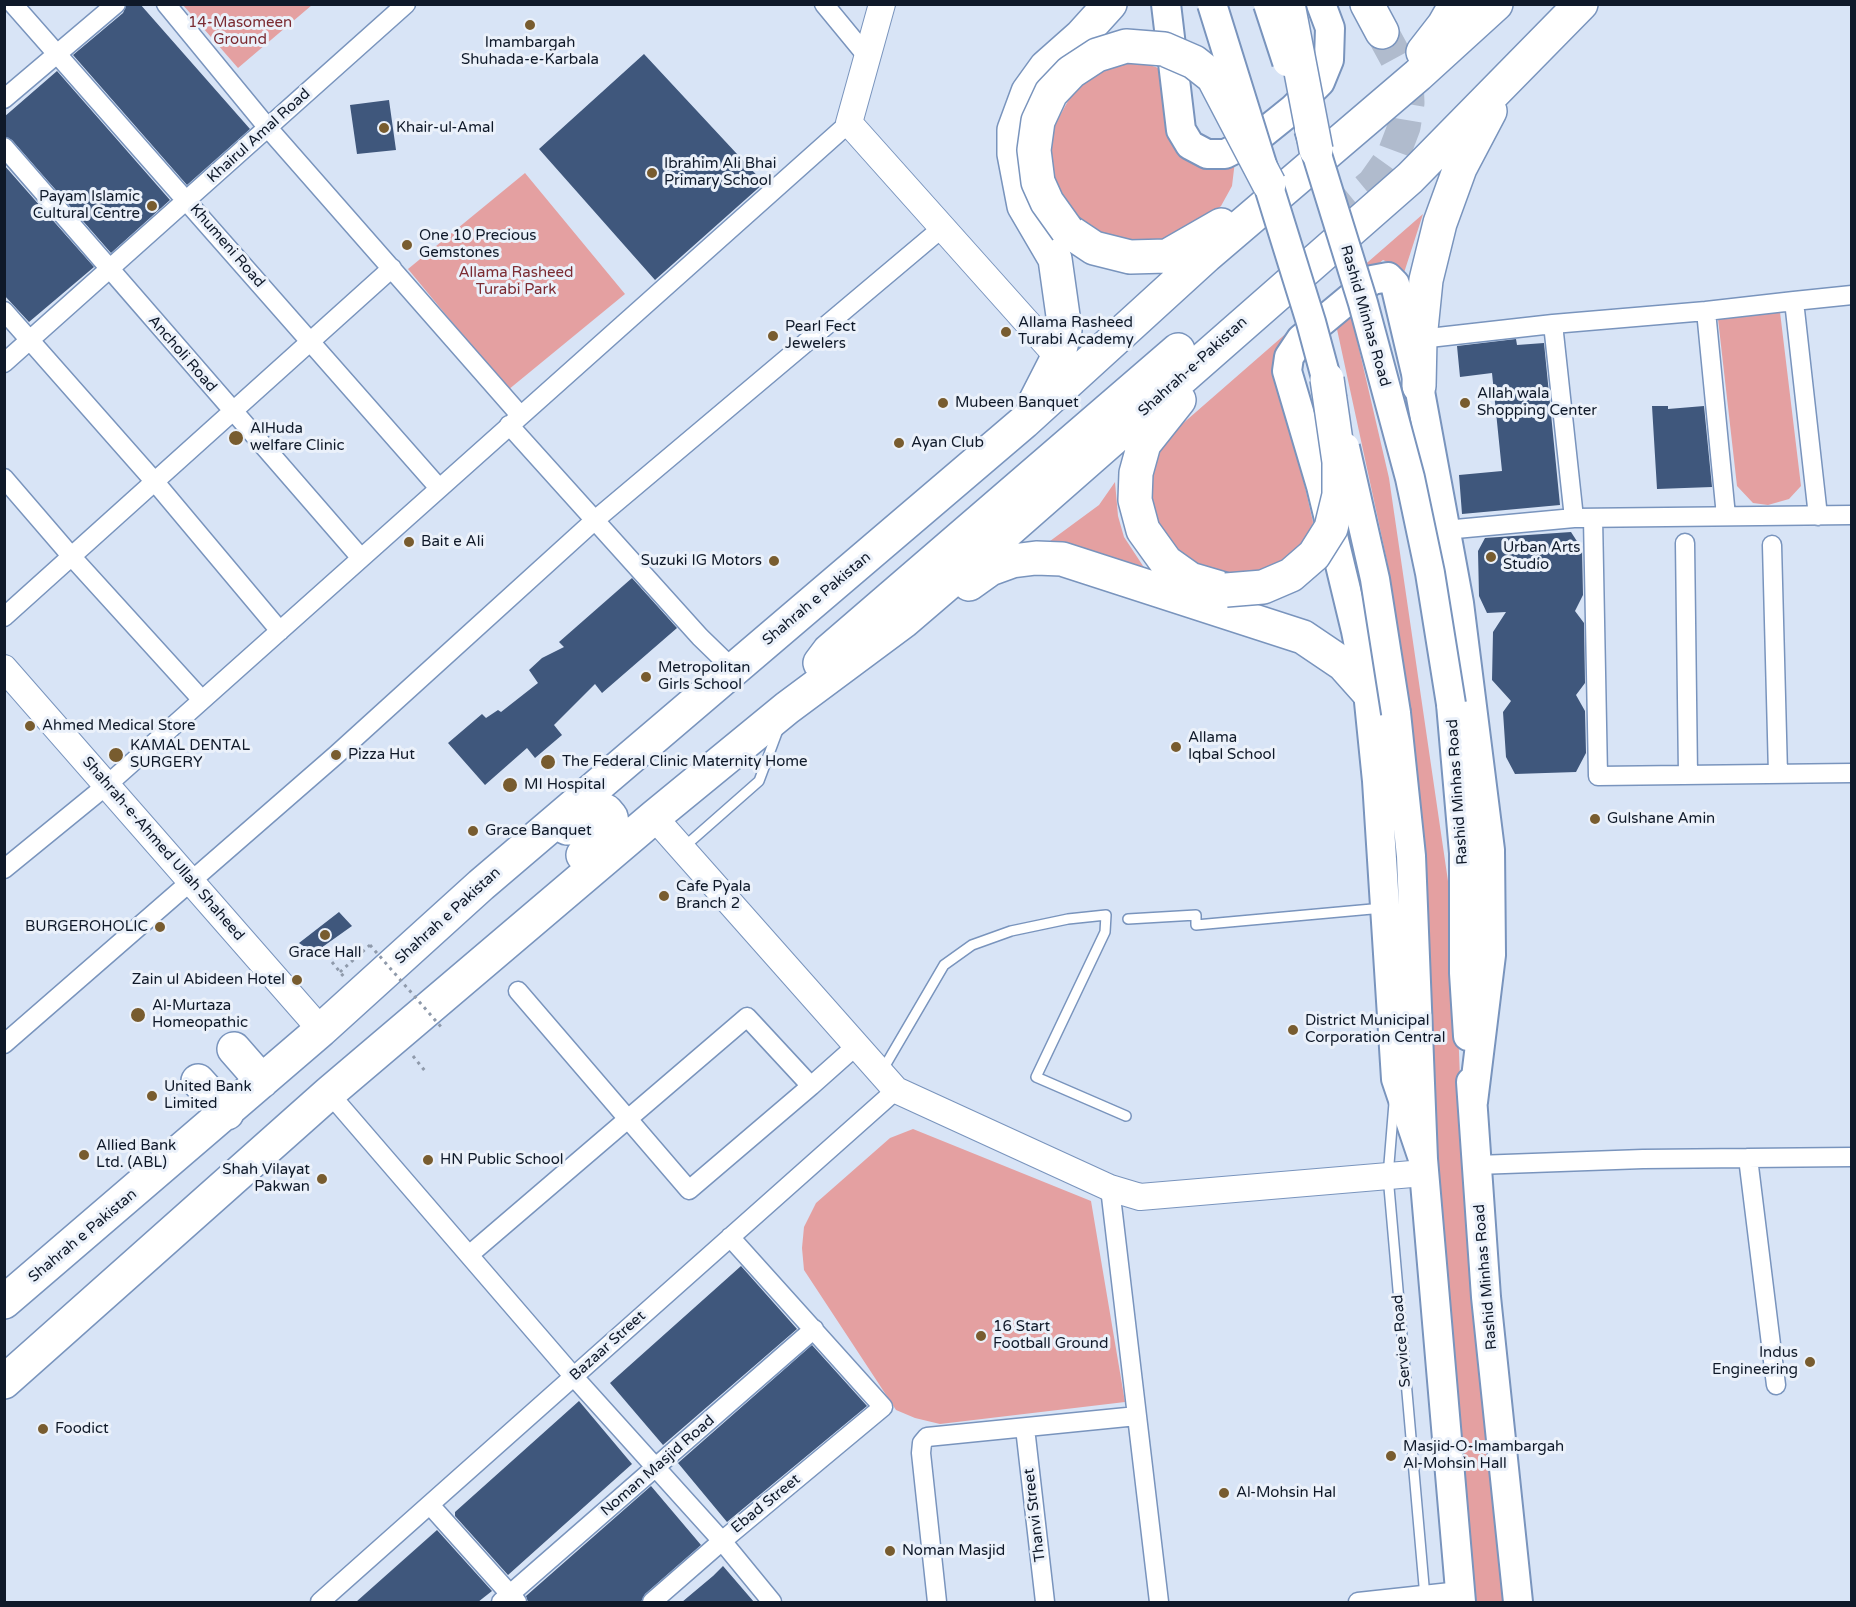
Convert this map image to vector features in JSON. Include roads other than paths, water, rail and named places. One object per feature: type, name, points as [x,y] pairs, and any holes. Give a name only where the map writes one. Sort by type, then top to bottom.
[{"type":"highway","points":[[1024,422],[1058,357],[1065,330],[1055,259],[1024,206],[1014,154],[1014,130],[1029,92],[1046,67],[1081,36],[1110,4]]},
{"type":"highway","points":[[1288,4],[1316,150]]},
{"type":"highway","points":[[1373,114],[1444,25],[1456,4]]},
{"type":"highway","points":[[1282,183],[1213,76],[1194,62],[1164,49],[1126,46],[1097,55],[1071,72],[1051,93],[1038,120],[1034,150],[1038,182],[1047,202],[1067,230],[1094,248],[1130,257],[1167,255],[1282,183],[1373,114],[1496,4]]},
{"type":"highway","name":"Shahrah-e-Pakistan","points":[[787,708],[904,621],[1410,178],[1581,4]]},
{"type":"highway","points":[[1419,386],[1420,339],[1426,280],[1440,223],[1460,168],[1486,116],[1519,67]]},
{"type":"highway","points":[[1024,422],[1206,256],[1282,183]]},
{"type":"highway","points":[[4,1382],[329,1093],[654,817],[787,708],[829,651],[1328,221]]},
{"type":"highway","points":[[1255,312],[1144,444],[1136,473],[1135,500],[1143,530],[1166,562],[1190,579],[1226,590],[1263,587],[1291,575],[1314,555],[1331,528],[1339,495],[1339,462],[1327,379]]},
{"type":"highway","name":"Shahrah e Pakistan","points":[[4,1302],[227,1113],[481,885],[1024,422]]},
{"type":"highway","points":[[904,621],[958,592],[990,569],[1012,561],[1036,558],[1062,559],[1303,637],[1343,664],[1368,692]]},
{"type":"highway","points":[[477,967],[523,909],[608,832],[612,823],[611,817],[606,811],[598,808],[590,810],[514,871],[481,885]]},
{"type":"highway","points":[[234,1049],[262,1081]]},
{"type":"highway","points":[[198,1081],[227,1113]]},
{"type":"main road","points":[[1166,4],[1181,130],[1190,145],[1207,154],[1225,154],[1257,138],[1293,109],[1320,82],[1329,60],[1330,28],[1321,4]]},
{"type":"main road","points":[[1212,4],[1282,183],[1327,379],[1356,486],[1375,579],[1396,713],[1411,856],[1423,1166],[1460,1597]]},
{"type":"main road","name":"Rashid Minhas Road","points":[[1268,4],[1364,303],[1410,478],[1430,573],[1451,704],[1464,853],[1464,973],[1486,1297],[1518,1602]]},
{"type":"main road","points":[[1423,1166],[1396,1079],[1377,781],[1368,692],[1356,631],[1321,486],[1287,370],[1289,357],[1301,339],[1372,280],[1388,277],[1395,284],[1419,386],[1460,603],[1490,850],[1491,955],[1473,1102]]},
{"type":"street","name":"Khumeni Road","points":[[13,4],[56,56],[187,200],[439,488]]},
{"type":"street","points":[[4,99],[116,4]]},
{"type":"street","points":[[166,4],[268,128],[392,268],[595,520],[700,637],[734,670]]},
{"type":"street","points":[[824,4],[866,55]]},
{"type":"street","points":[[5,869],[107,785],[849,123],[882,4]]},
{"type":"street","name":"Khairul Amal Road","points":[[4,363],[406,5]]},
{"type":"street","points":[[849,123],[1058,357]]},
{"type":"street","name":"Ancholi Road","points":[[4,147],[108,270],[361,558]]},
{"type":"street","points":[[4,1044],[336,755],[595,520],[942,228]]},
{"type":"street","points":[[4,617],[233,412],[309,340],[392,268]]},
{"type":"street","points":[[1420,339],[1851,295]]},
{"type":"street","points":[[1794,301],[1818,516]]},
{"type":"street","points":[[4,311],[155,482],[279,631]]},
{"type":"street","points":[[1706,311],[1726,516]]},
{"type":"street","points":[[1553,324],[1584,518],[1598,776],[1851,773]]},
{"type":"street","points":[[4,478],[72,557],[202,700]]},
{"type":"street","points":[[1445,530],[1584,518],[1851,515]]},
{"type":"street","points":[[1685,543],[1688,775]]},
{"type":"street","points":[[1772,545],[1778,774]]},
{"type":"street","name":"Shahrah-e-Ahmed Ullah Shaheed","points":[[4,668],[321,1030]]},
{"type":"street","points":[[654,817],[888,1082],[1110,1188],[1140,1197],[1388,1176],[1423,1166]]},
{"type":"street","points":[[518,990],[689,1190],[856,1046]]},
{"type":"street","points":[[470,1255],[747,1017],[812,1086]]},
{"type":"street","name":"Bazaar Street","points":[[320,1602],[730,1237],[888,1082]]},
{"type":"street","points":[[329,1093],[574,1377],[722,1540],[772,1602]]},
{"type":"street","points":[[1477,1166],[1851,1157]]},
{"type":"street","points":[[1748,1158],[1776,1385]]},
{"type":"street","points":[[1110,1188],[1159,1602]]},
{"type":"street","points":[[730,1237],[814,1329]]},
{"type":"street","name":"Ebad Street","points":[[652,1602],[722,1540],[883,1407],[814,1329]]},
{"type":"street","name":"Noman Masjid Road","points":[[510,1600],[814,1329]]},
{"type":"street","points":[[937,1602],[922,1443],[927,1437],[1137,1416]]},
{"type":"street","name":"Thanvi Street","points":[[1025,1428],[1045,1602]]},
{"type":"street","points":[[430,1505],[510,1600]]},
{"type":"street","points":[[1358,1602],[1460,1597]]},
{"type":"lane","points":[[682,848],[759,781],[787,708]]},
{"type":"lane","points":[[1128,919],[1196,915],[1196,925],[1385,908]]},
{"type":"lane","points":[[888,1082],[944,965],[972,945],[1011,931],[1068,919],[1106,915],[1105,932],[1036,1077],[1126,1116]]},
{"type":"lane","name":"Service Road","points":[[1396,1079],[1388,1176],[1425,1599]]},
{"type":"tunnel","points":[[1328,221],[1373,184],[1393,156],[1404,127],[1408,103],[1407,78],[1382,32]]},
{"type":"place","name":"Imambargah Shuhada-e-Karbala","points":[[530,25]]},
{"type":"place","name":"Khair-ul-Amal","points":[[384,128]]},
{"type":"place","name":"Ibrahim Ali Bhai Primary School","points":[[652,173]]},
{"type":"place","name":"Payam Islamic Cultural Centre","points":[[152,206]]},
{"type":"place","name":"One 10 Precious Gemstones","points":[[407,245]]},
{"type":"place","name":"Allama Rasheed Turabi Academy","points":[[1006,332]]},
{"type":"place","name":"Pearl Fect Jewelers","points":[[773,336]]},
{"type":"place","name":"Mubeen Banquet","points":[[943,403]]},
{"type":"place","name":"Allah wala Shopping Center","points":[[1465,403]]},
{"type":"place","name":"AlHuda welfare Clinic","points":[[236,438]]},
{"type":"place","name":"Ayan Club","points":[[899,443]]},
{"type":"place","name":"Bait e Ali","points":[[409,542]]},
{"type":"place","name":"Urban Arts Studio","points":[[1491,557]]},
{"type":"place","name":"Suzuki IG Motors","points":[[774,561]]},
{"type":"place","name":"Metropolitan Girls School","points":[[646,677]]},
{"type":"place","name":"Ahmed Medical Store","points":[[30,726]]},
{"type":"place","name":"Allama Iqbal School","points":[[1176,747]]},
{"type":"place","name":"KAMAL DENTAL SURGERY","points":[[116,755]]},
{"type":"place","name":"Pizza Hut","points":[[336,755]]},
{"type":"place","name":"The Federal Clinic Maternity Home","points":[[548,762]]},
{"type":"place","name":"MI Hospital","points":[[510,785]]},
{"type":"place","name":"Gulshane Amin","points":[[1595,819]]},
{"type":"place","name":"Grace Banquet","points":[[473,831]]},
{"type":"place","name":"Cafe Pyala Branch 2","points":[[664,896]]},
{"type":"place","name":"BURGEROHOLIC","points":[[160,927]]},
{"type":"place","name":"Grace Hall","points":[[325,935]]},
{"type":"place","name":"Zain ul Abideen Hotel","points":[[297,980]]},
{"type":"place","name":"Al-Murtaza Homeopathic","points":[[138,1015]]},
{"type":"place","name":"District Municipal Corporation Central","points":[[1293,1030]]},
{"type":"place","name":"United Bank Limited","points":[[152,1096]]},
{"type":"place","name":"Allied Bank Ltd. (ABL)","points":[[84,1155]]},
{"type":"place","name":"HN Public School","points":[[428,1160]]},
{"type":"place","name":"Shah Vilayat Pakwan","points":[[322,1179]]},
{"type":"place","name":"16 Start Football Ground","points":[[981,1336]]},
{"type":"place","name":"Indus Engineering","points":[[1810,1362]]},
{"type":"place","name":"Foodict","points":[[43,1429]]},
{"type":"place","name":"Masjid-O-Imambargah Al-Mohsin Hall","points":[[1391,1456]]},
{"type":"place","name":"Al-Mohsin Hal","points":[[1224,1493]]},
{"type":"place","name":"Noman Masjid","points":[[890,1551]]},
{"type":"park label","name":"14-Masomeen Ground","points":[[240,32]]},
{"type":"park label","name":"Allama Rasheed Turabi Park","points":[[516,282]]}]
